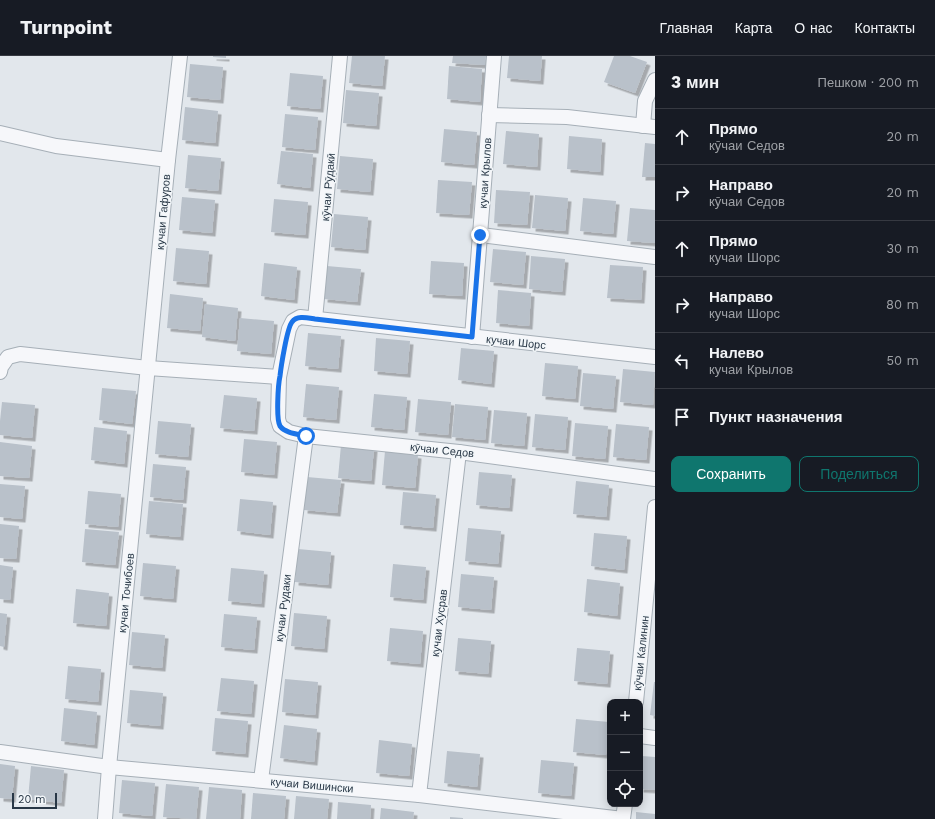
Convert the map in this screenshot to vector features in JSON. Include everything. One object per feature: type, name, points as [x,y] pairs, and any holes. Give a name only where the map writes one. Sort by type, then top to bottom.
[{"type":"street","name":"кучаи Гафуров","points":[[148,368],[168,160],[180,56]]},
{"type":"street","name":"кӯчаи Рӯдакӣ","points":[[315,319],[340,56]]},
{"type":"street","name":"кучаи Крылов","points":[[472,337],[494,56]]},
{"type":"street","points":[[489,115],[567,117],[649,126],[645,101],[655,80]]},
{"type":"street","points":[[0,133],[56,146],[168,160]]},
{"type":"street","points":[[480,235],[655,257]]},
{"type":"street","name":"кучаи Шорс","points":[[279,377],[289,329],[293,321],[300,318],[655,357]]},
{"type":"street","points":[[0,372],[0,367],[8,357],[20,354],[148,368],[279,377]]},
{"type":"street","name":"кучаи Точибоев","points":[[105,819],[148,368]]},
{"type":"street","name":"кӯчаи Седов","points":[[279,377],[278,419],[280,426],[289,432],[306,436],[460,452],[655,479]]},
{"type":"street","name":"кучаи Рудаки","points":[[261,780],[306,436]]},
{"type":"street","name":"кучаи Хусрав","points":[[419,795],[460,452]]},
{"type":"street","name":"кӯчаи Калинин","points":[[636,699],[655,508]]},
{"type":"street","points":[[643,736],[655,738]]},
{"type":"street","name":"кучаи Вишински","points":[[0,752],[109,767],[419,795],[623,819]]},
{"type":"street","points":[[623,819],[625,807]]},
{"type":"building","points":[[226,56],[226,58],[213,57]]},
{"type":"building","points":[[352,56],[385,56],[382,86],[349,83]]},
{"type":"building","points":[[453,56],[486,56],[485,65],[452,63]]},
{"type":"building","points":[[509,56],[542,56],[540,81],[507,78]]},
{"type":"building","points":[[614,56],[630,56],[647,62],[635,93],[604,82]]},
{"type":"building","points":[[190,64],[223,67],[220,100],[187,97]]},
{"type":"building","points":[[449,66],[482,69],[480,102],[447,99]]},
{"type":"building","points":[[290,73],[323,76],[320,109],[287,106]]},
{"type":"building","points":[[346,90],[379,93],[376,126],[343,123]]},
{"type":"building","points":[[185,107],[218,111],[215,143],[182,140]]},
{"type":"building","points":[[285,114],[318,117],[315,150],[282,147]]},
{"type":"building","points":[[444,129],[477,132],[474,165],[441,162]]},
{"type":"building","points":[[506,131],[539,134],[537,167],[503,164]]},
{"type":"building","points":[[569,136],[602,139],[600,172],[567,169]]},
{"type":"building","points":[[645,143],[655,144],[655,177],[642,177]]},
{"type":"building","points":[[281,151],[313,154],[310,188],[277,184]]},
{"type":"building","points":[[188,155],[221,158],[218,191],[185,188]]},
{"type":"building","points":[[340,156],[373,159],[370,192],[337,189]]},
{"type":"building","points":[[438,180],[472,182],[469,215],[436,213]]},
{"type":"building","points":[[496,190],[530,192],[527,225],[494,223]]},
{"type":"building","points":[[535,195],[568,198],[565,231],[532,228]]},
{"type":"building","points":[[182,197],[215,200],[212,233],[179,230]]},
{"type":"building","points":[[583,198],[616,201],[613,234],[580,231]]},
{"type":"building","points":[[274,199],[308,202],[305,235],[271,232]]},
{"type":"building","points":[[630,208],[655,210],[655,243],[627,241]]},
{"type":"building","points":[[334,214],[368,217],[365,250],[331,247]]},
{"type":"building","points":[[176,248],[209,251],[206,284],[173,281]]},
{"type":"building","points":[[493,249],[526,252],[523,285],[490,282]]},
{"type":"building","points":[[531,256],[565,259],[562,292],[529,289]]},
{"type":"building","points":[[431,261],[464,263],[462,296],[429,294]]},
{"type":"building","points":[[264,263],[297,267],[294,300],[261,296]]},
{"type":"building","points":[[610,265],[643,267],[641,300],[607,298]]},
{"type":"building","points":[[327,266],[361,269],[357,302],[324,299]]},
{"type":"building","points":[[498,290],[531,293],[529,326],[496,323]]},
{"type":"building","points":[[170,294],[203,298],[200,331],[167,328]]},
{"type":"building","points":[[205,304],[238,308],[235,341],[202,337]]},
{"type":"building","points":[[240,318],[274,321],[271,354],[237,351]]},
{"type":"building","points":[[308,333],[341,336],[338,369],[305,366]]},
{"type":"building","points":[[376,338],[410,341],[407,374],[374,371]]},
{"type":"building","points":[[461,348],[494,351],[491,384],[458,380]]},
{"type":"building","points":[[545,363],[578,366],[575,399],[542,396]]},
{"type":"building","points":[[623,369],[655,372],[653,405],[620,402]]},
{"type":"building","points":[[583,373],[616,376],[613,409],[580,406]]},
{"type":"building","points":[[306,384],[339,387],[336,420],[303,417]]},
{"type":"building","points":[[102,388],[136,391],[132,424],[99,420]]},
{"type":"building","points":[[374,394],[407,397],[404,430],[371,427]]},
{"type":"building","points":[[224,395],[257,398],[254,431],[220,428]]},
{"type":"building","points":[[418,399],[451,402],[448,435],[415,432]]},
{"type":"building","points":[[2,402],[35,405],[32,438],[0,435]]},
{"type":"building","points":[[455,404],[488,407],[485,440],[452,437]]},
{"type":"building","points":[[494,410],[527,413],[524,446],[491,443]]},
{"type":"building","points":[[535,414],[568,417],[565,450],[532,447]]},
{"type":"building","points":[[158,421],[191,424],[188,457],[155,454]]},
{"type":"building","points":[[575,423],[608,426],[605,459],[572,456]]},
{"type":"building","points":[[616,424],[649,427],[646,460],[613,457]]},
{"type":"building","points":[[94,427],[127,431],[124,464],[91,460]]},
{"type":"building","points":[[244,439],[277,442],[274,475],[241,472]]},
{"type":"building","points":[[0,442],[32,446],[29,478],[0,476]]},
{"type":"building","points":[[341,445],[374,448],[371,481],[338,478]]},
{"type":"building","points":[[385,451],[418,455],[415,488],[382,485]]},
{"type":"building","points":[[153,464],[186,467],[183,500],[150,497]]},
{"type":"building","points":[[479,472],[512,475],[509,508],[476,505]]},
{"type":"building","points":[[307,477],[341,480],[337,513],[304,510]]},
{"type":"building","points":[[576,481],[609,485],[606,517],[573,514]]},
{"type":"building","points":[[0,484],[25,486],[22,519],[0,517]]},
{"type":"building","points":[[88,491],[121,494],[118,527],[85,524]]},
{"type":"building","points":[[403,492],[436,495],[433,528],[400,525]]},
{"type":"building","points":[[240,499],[273,502],[270,535],[237,531]]},
{"type":"building","points":[[149,501],[183,504],[180,537],[146,534]]},
{"type":"building","points":[[0,524],[19,526],[16,559],[0,558]]},
{"type":"building","points":[[468,528],[501,531],[498,564],[465,561]]},
{"type":"building","points":[[85,529],[119,532],[115,565],[82,562]]},
{"type":"building","points":[[594,533],[627,536],[624,570],[591,566]]},
{"type":"building","points":[[298,549],[331,552],[328,585],[295,582]]},
{"type":"building","points":[[143,563],[176,566],[173,599],[140,596]]},
{"type":"building","points":[[393,564],[426,567],[423,600],[390,597]]},
{"type":"building","points":[[0,565],[13,567],[10,600],[0,599]]},
{"type":"building","points":[[231,568],[264,571],[261,604],[228,601]]},
{"type":"building","points":[[461,574],[494,577],[491,610],[458,607]]},
{"type":"building","points":[[587,579],[620,583],[617,616],[584,612]]},
{"type":"building","points":[[76,589],[109,593],[106,626],[73,623]]},
{"type":"building","points":[[0,613],[7,614],[4,647],[0,646]]},
{"type":"building","points":[[294,613],[327,616],[324,649],[291,646]]},
{"type":"building","points":[[224,614],[257,617],[254,650],[221,647]]},
{"type":"building","points":[[390,628],[423,631],[420,664],[387,661]]},
{"type":"building","points":[[132,632],[165,635],[162,668],[129,665]]},
{"type":"building","points":[[458,638],[491,641],[488,674],[455,671]]},
{"type":"building","points":[[577,648],[610,651],[607,684],[574,681]]},
{"type":"building","points":[[68,666],[101,669],[98,702],[65,699]]},
{"type":"building","points":[[221,678],[254,681],[251,714],[217,711]]},
{"type":"building","points":[[285,679],[318,682],[315,715],[282,712]]},
{"type":"building","points":[[655,682],[655,716],[650,715]]},
{"type":"building","points":[[130,690],[163,693],[160,726],[127,723]]},
{"type":"building","points":[[64,708],[97,712],[94,745],[61,741]]},
{"type":"building","points":[[215,718],[248,721],[245,754],[212,751]]},
{"type":"building","points":[[576,719],[607,722],[606,755],[573,752]]},
{"type":"building","points":[[284,725],[317,729],[314,762],[280,758]]},
{"type":"building","points":[[379,740],[412,744],[409,776],[376,773]]},
{"type":"building","points":[[447,751],[480,754],[477,787],[444,783]]},
{"type":"building","points":[[643,756],[655,757],[655,790],[643,789]]},
{"type":"building","points":[[541,760],[574,763],[571,796],[538,793]]},
{"type":"building","points":[[0,764],[15,766],[12,799],[0,798]]},
{"type":"building","points":[[31,766],[64,770],[61,803],[28,799]]},
{"type":"building","points":[[122,780],[155,783],[152,816],[119,813]]},
{"type":"building","points":[[166,784],[199,787],[196,819],[163,817]]},
{"type":"building","points":[[209,787],[242,790],[240,819],[206,819]]},
{"type":"building","points":[[253,793],[286,796],[284,819],[251,819]]},
{"type":"building","points":[[296,796],[329,799],[327,819],[294,819]]},
{"type":"building","points":[[338,802],[371,805],[370,819],[337,819]]},
{"type":"building","points":[[381,808],[414,812],[413,819],[380,819]]},
{"type":"building","points":[[636,812],[655,814],[655,819],[636,819]]},
{"type":"building","points":[[450,817],[463,818],[463,819],[450,819]]},
{"type":"route","points":[[306,436],[289,432],[280,426],[278,419],[279,377],[289,329],[293,321],[300,318],[315,319],[472,337],[480,235]]}]
